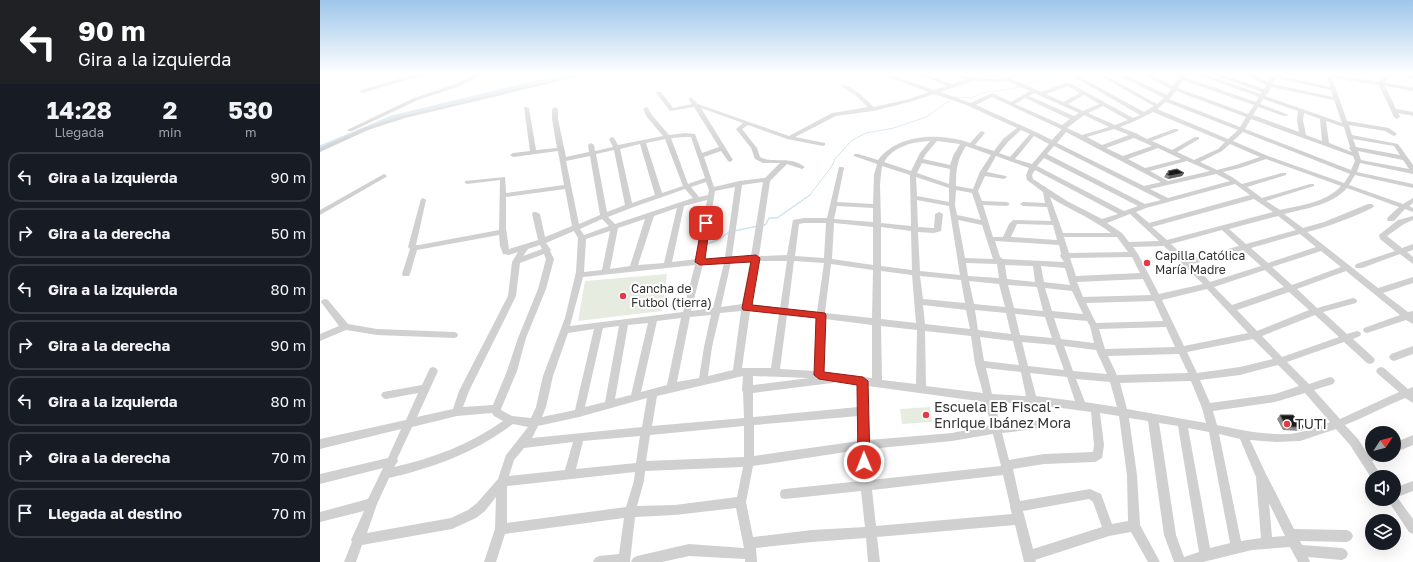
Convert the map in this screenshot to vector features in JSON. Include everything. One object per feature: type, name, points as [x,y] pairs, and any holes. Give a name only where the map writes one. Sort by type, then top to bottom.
[{"type":"street","points":[[320,144],[413,100]]},
{"type":"street","points":[[320,150],[366,129],[403,116],[472,100]]},
{"type":"street","points":[[665,100],[672,110],[696,105],[789,138],[823,144]]},
{"type":"street","points":[[692,100],[730,160]]},
{"type":"street","points":[[864,100],[873,109]]},
{"type":"street","points":[[789,138],[834,114],[844,111],[873,109],[910,100]]},
{"type":"street","points":[[957,100],[1034,133],[1167,200]]},
{"type":"street","points":[[971,105],[981,100]]},
{"type":"street","points":[[1003,100],[1124,158],[1166,182]]},
{"type":"street","points":[[1011,104],[1018,100]]},
{"type":"street","points":[[1034,100],[1072,118]]},
{"type":"street","points":[[1055,100],[1114,125],[1192,161],[1218,171],[1239,184],[1279,213],[1374,290],[1411,317]]},
{"type":"street","points":[[1064,104],[1071,100]]},
{"type":"street","points":[[1096,100],[1133,120]]},
{"type":"street","points":[[1118,100],[1143,114]]},
{"type":"street","points":[[1142,100],[1155,108],[1266,157],[1408,209]]},
{"type":"street","points":[[1082,137],[1114,125],[1133,120],[1155,108],[1165,100]]},
{"type":"street","points":[[1170,100],[1241,130],[1354,173],[1413,186]]},
{"type":"street","points":[[1206,100],[1303,136],[1356,158],[1413,171]]},
{"type":"street","points":[[1243,100],[1286,116]]},
{"type":"street","points":[[1144,170],[1192,161],[1220,150],[1241,130],[1260,100]]},
{"type":"street","points":[[1278,100],[1301,111],[1323,118],[1344,124],[1387,129],[1394,134]]},
{"type":"street","points":[[1128,245],[1166,243],[1331,199],[1337,196],[1354,173],[1356,158],[1337,100]]},
{"type":"street","points":[[1389,100],[1397,117]]},
{"type":"street","points":[[1103,104],[1072,118],[1033,168],[1029,175],[1030,180],[1046,192],[1102,222],[1119,235],[1134,254],[1182,350],[1214,429],[1237,546]]},
{"type":"street","points":[[526,108],[533,152]]},
{"type":"street","points":[[490,562],[501,529],[502,482],[510,458],[531,432],[533,423],[541,407],[548,376],[564,330],[580,275],[582,238],[576,228],[555,109]]},
{"type":"street","points":[[646,109],[649,116],[668,138],[686,186],[697,199]]},
{"type":"street","points":[[1394,110],[1413,114]]},
{"type":"street","points":[[1301,111],[1300,120],[1303,136]]},
{"type":"street","points":[[1323,118],[1326,145]]},
{"type":"street","points":[[747,123],[739,129],[754,148],[757,158],[763,161],[786,161],[802,166]]},
{"type":"street","points":[[1021,127],[1002,142],[982,173],[974,191],[998,260],[1032,400]]},
{"type":"street","points":[[1148,141],[1176,130]]},
{"type":"street","points":[[982,133],[956,156],[952,168],[952,205],[969,307],[987,398],[1007,468],[1015,507],[1029,559],[1109,530],[1134,526]]},
{"type":"street","points":[[1011,160],[1034,133]]},
{"type":"street","points":[[563,160],[668,138],[689,134],[693,135],[709,178],[711,194],[700,262],[686,314],[671,388]]},
{"type":"street","points":[[1102,147],[1136,135]]},
{"type":"street","points":[[1349,136],[1398,146],[1403,158],[1413,171]]},
{"type":"street","points":[[1172,152],[1197,138]]},
{"type":"street","points":[[612,139],[617,149],[629,206]]},
{"type":"street","points":[[921,389],[921,327],[916,273],[913,174],[927,146],[935,139]]},
{"type":"street","points":[[877,383],[877,206],[880,162],[887,151],[900,144],[935,139],[956,140],[1033,168],[1122,213]]},
{"type":"street","points":[[643,143],[659,195]]},
{"type":"street","points":[[591,144],[604,217],[614,228]]},
{"type":"street","points":[[1124,158],[1158,146]]},
{"type":"street","points":[[700,156],[723,148]]},
{"type":"street","points":[[1352,148],[1403,158]]},
{"type":"street","points":[[513,155],[561,149]]},
{"type":"street","points":[[856,155],[952,187],[974,191]]},
{"type":"street","points":[[1043,155],[1144,206]]},
{"type":"street","points":[[1144,188],[1238,167],[1266,157]]},
{"type":"street","points":[[919,160],[952,168]]},
{"type":"street","points":[[737,373],[767,180],[786,161]]},
{"type":"street","points":[[819,375],[821,315],[828,260],[830,221],[841,168]]},
{"type":"street","points":[[982,173],[1004,177]]},
{"type":"street","points":[[1102,222],[1122,213],[1144,206],[1284,174]]},
{"type":"street","points":[[320,213],[384,176]]},
{"type":"street","points":[[467,182],[502,177],[504,195],[502,232],[506,252],[524,249],[629,206],[709,178]]},
{"type":"street","points":[[582,238],[681,206],[739,183],[767,180]]},
{"type":"street","points":[[703,380],[716,310],[728,260],[739,183]]},
{"type":"street","points":[[1147,226],[1312,185]]},
{"type":"street","points":[[504,195],[568,187]]},
{"type":"street","points":[[1046,192],[1061,239],[1067,265],[1080,300],[1088,318],[1094,326],[1101,350],[1114,379],[1124,414],[1132,475],[1134,526],[1154,562]]},
{"type":"street","points":[[914,197],[952,205]]},
{"type":"street","points":[[406,274],[414,248],[411,245],[423,200]]},
{"type":"street","points":[[1391,219],[1408,209],[1413,200]]},
{"type":"street","points":[[979,203],[1007,204]]},
{"type":"street","points":[[833,204],[877,206]]},
{"type":"street","points":[[1023,204],[1049,205]]},
{"type":"street","points":[[667,265],[681,206]]},
{"type":"street","points":[[1187,262],[1300,231],[1351,215],[1370,206]]},
{"type":"street","points":[[1131,211],[1187,262],[1208,286],[1308,389],[1354,442],[1365,459]]},
{"type":"street","points":[[536,214],[542,242],[550,259],[542,289],[496,409],[497,413],[511,420],[533,423],[579,413],[653,392],[703,380],[748,372],[819,375],[987,398],[1032,400],[1082,406],[1124,414],[1182,422],[1243,435],[1276,438],[1300,437],[1340,425],[1387,401],[1411,394]]},
{"type":"street","points":[[775,372],[796,222],[801,220],[830,221],[937,230],[939,214]]},
{"type":"street","points":[[633,270],[650,216]]},
{"type":"street","points":[[954,217],[985,223]]},
{"type":"street","points":[[1412,219],[1402,222],[1383,235],[1384,239],[1413,261]]},
{"type":"street","points":[[1006,239],[1013,224],[1016,222],[1056,223]]},
{"type":"street","points":[[605,272],[614,228]]},
{"type":"street","points":[[1224,228],[1370,360]]},
{"type":"street","points":[[414,248],[502,232]]},
{"type":"street","points":[[991,239],[1061,239],[1119,235]]},
{"type":"street","points":[[1359,266],[1413,247]]},
{"type":"street","points":[[1080,300],[1157,298],[1208,286],[1322,248]]},
{"type":"street","points":[[456,412],[464,391],[512,296],[516,262],[524,249]]},
{"type":"street","points":[[516,262],[547,250]]},
{"type":"street","points":[[1064,256],[1134,254]]},
{"type":"street","points":[[580,275],[700,262],[756,258],[790,258],[828,260],[916,273],[1076,288]]},
{"type":"street","points":[[962,260],[998,260],[1067,265]]},
{"type":"street","points":[[1036,263],[1039,284],[1058,343],[1082,406]]},
{"type":"street","points":[[1231,309],[1348,268]]},
{"type":"street","points":[[1073,279],[1145,276]]},
{"type":"street","points":[[1374,290],[1413,280]]},
{"type":"street","points":[[564,330],[624,324],[716,310],[746,308],[783,310],[876,323],[1058,343],[1101,350],[1182,350],[1255,335],[1316,311],[1353,301]]},
{"type":"street","points":[[325,302],[345,326]]},
{"type":"street","points":[[918,302],[1088,318]]},
{"type":"street","points":[[1367,330],[1411,317]]},
{"type":"street","points":[[636,397],[653,320]]},
{"type":"street","points":[[609,405],[624,324]]},
{"type":"street","points":[[1094,326],[1168,324]]},
{"type":"street","points":[[320,338],[345,326],[377,332],[454,336]]},
{"type":"street","points":[[579,413],[599,327]]},
{"type":"street","points":[[980,364],[1114,379],[1194,377],[1240,371],[1280,361],[1357,334]]},
{"type":"street","points":[[1394,357],[1413,350]]},
{"type":"street","points":[[350,562],[372,503],[393,461],[433,371]]},
{"type":"street","points":[[1381,371],[1411,394]]},
{"type":"street","points":[[748,372],[749,462],[742,502],[750,553]]},
{"type":"street","points":[[747,390],[803,384],[837,378]]},
{"type":"street","points":[[863,381],[863,445],[874,562]]},
{"type":"street","points":[[1206,408],[1275,398],[1330,382]]},
{"type":"street","points":[[386,394],[425,388]]},
{"type":"street","points":[[599,562],[624,560],[630,512],[640,481],[640,467],[653,392]]},
{"type":"street","points":[[784,494],[1007,468],[1044,459],[1095,457],[1098,455],[1099,446],[1095,408]]},
{"type":"street","points":[[320,444],[456,412],[496,409]]},
{"type":"street","points":[[520,444],[579,437],[864,411]]},
{"type":"street","points":[[1153,418],[1170,535],[1180,562]]},
{"type":"street","points":[[386,474],[426,465],[451,456],[475,445],[511,420]]},
{"type":"street","points":[[1182,422],[1205,555]]},
{"type":"street","points":[[357,540],[452,523],[464,519],[480,507],[502,482],[570,473],[640,467],[749,462],[863,445],[952,437],[996,429],[1045,424]]},
{"type":"street","points":[[1243,435],[1261,476],[1297,547]]},
{"type":"street","points":[[570,473],[579,437]]},
{"type":"street","points":[[1401,445],[1413,440]]},
{"type":"street","points":[[320,479],[393,461]]},
{"type":"street","points":[[1261,476],[1267,542]]},
{"type":"street","points":[[1401,490],[1413,486]]},
{"type":"street","points":[[1015,507],[1094,494],[1097,498],[1109,530]]},
{"type":"street","points":[[501,529],[630,512],[675,510],[742,502]]},
{"type":"street","points":[[320,517],[372,503]]},
{"type":"street","points":[[1397,506],[1413,528]]},
{"type":"street","points":[[637,562],[688,550],[750,553],[812,536],[1018,519]]},
{"type":"street","points":[[1297,547],[1347,536]]},
{"type":"street","points":[[1185,562],[1237,546],[1267,542],[1342,554]]},
{"type":"shaded area","name":"Cancha de Futbol (tierra)","points":[[667,274],[662,311],[578,321],[585,281]]},
{"type":"shaded area","points":[[930,407],[932,422],[902,424],[900,409]]},
{"type":"building","points":[[1177,169],[1184,173],[1170,176],[1166,174],[1169,173],[1168,171]]},
{"type":"building","points":[[1280,415],[1293,415],[1304,427],[1286,427]]},
{"type":"waterway","points":[[320,148],[391,118],[464,100]]},
{"type":"waterway","points":[[809,195],[832,166],[835,159],[851,141],[866,133],[894,128],[926,117],[950,100]]},
{"type":"waterway","points":[[762,226],[766,224],[769,218],[777,218],[809,195]]},
{"type":"waterway","points":[[734,231],[758,226]]},
{"type":"waterway","points":[[707,244],[720,239],[729,232]]},
{"type":"place","name":"Capilla Católica María Madre","points":[[1147,263]]},
{"type":"place","name":"Cancha de Futbol (tierra)","points":[[623,296]]},
{"type":"place","name":"Escuela EB Fiscal - Enrique Ibánez Mora","points":[[926,415]]},
{"type":"place","name":"TUTI","points":[[1287,424]]},
{"type":"route","points":[[706,223],[700,262],[756,258],[746,308],[761,308],[821,315],[819,375],[863,381],[864,462]]}]
